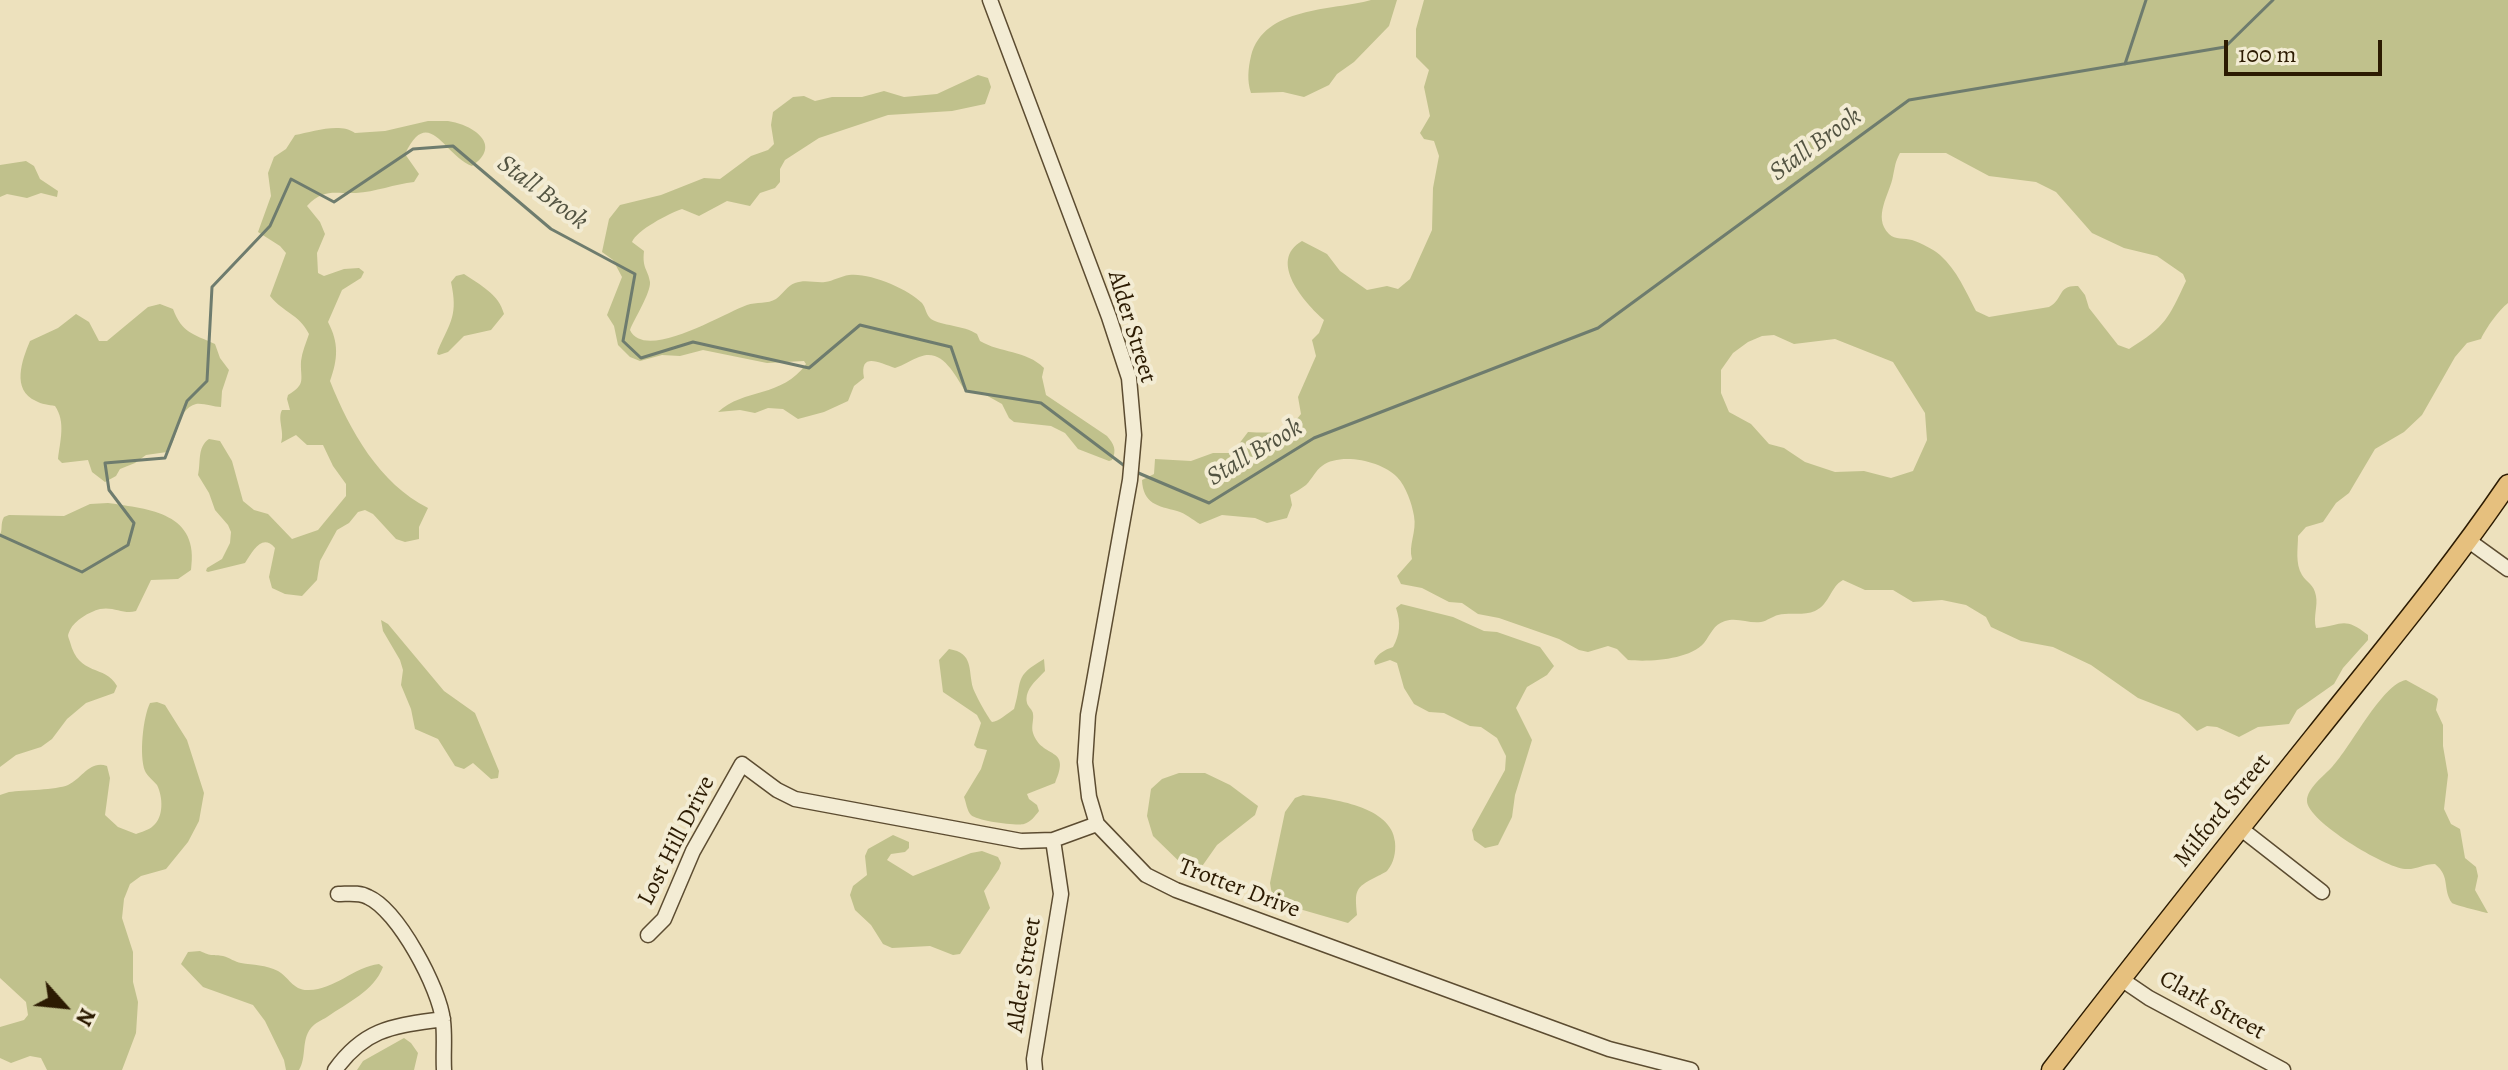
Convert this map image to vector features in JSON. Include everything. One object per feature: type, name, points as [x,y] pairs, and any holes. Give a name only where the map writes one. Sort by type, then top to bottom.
[{"type":"main road","name":"Milford Street","points":[[2051,1070],[2435,585],[2508,484]]},
{"type":"street","name":"Alder Street","points":[[990,0],[1129,378],[1134,435],[1130,480],[1088,715],[1085,762],[1089,797],[1097,824]]},
{"type":"street","points":[[2469,541],[2508,569]]},
{"type":"street","name":"Lost Hill Drive","points":[[648,935],[664,919],[693,851],[742,764],[777,790],[795,799],[1021,841],[1053,840]]},
{"type":"street","points":[[1053,840],[1097,824]]},
{"type":"street","name":"Trotter Drive","points":[[1097,824],[1146,875],[1176,890],[1609,1049],[1691,1070]]},
{"type":"street","points":[[2240,828],[2322,892]]},
{"type":"street","name":"Alder Street","points":[[1035,1070],[1036,1045],[1061,894],[1053,840]]},
{"type":"street","points":[[338,894],[368,896],[393,918],[410,941],[428,975],[443,1019],[444,1070]]},
{"type":"street","name":"Clark Street","points":[[2121,979],[2158,1003],[2283,1070]]},
{"type":"street","points":[[335,1070],[345,1057],[380,1031],[443,1019]]},
{"type":"green space","points":[[1371,0],[1397,0],[1389,26],[1329,85],[1304,97],[1283,92],[1251,93],[1248,75],[1251,56],[1258,40],[1270,28],[1301,13]]},
{"type":"green space","points":[[1424,0],[2508,0],[2508,303],[2481,339],[2467,343],[2455,357],[2422,415],[2404,432],[2375,449],[2349,493],[2336,503],[2323,522],[2306,527],[2298,536],[2300,570],[2316,596],[2316,628],[2347,623],[2368,635],[2368,640],[2343,668],[2334,684],[2297,710],[2289,724],[2258,727],[2239,737],[2217,727],[2207,726],[2197,731],[2179,714],[2138,698],[2091,665],[2053,647],[2021,641],[1991,627],[1986,617],[1966,605],[1942,600],[1913,602],[1893,590],[1865,590],[1843,580],[1815,611],[1778,615],[1761,622],[1725,621],[1715,627],[1697,649],[1679,656],[1628,660],[1617,649],[1608,646],[1588,652],[1579,650],[1559,639],[1478,614],[1462,603],[1449,602],[1422,588],[1401,584],[1397,576],[1412,559],[1415,522],[1410,501],[1400,481],[1390,471],[1361,460],[1339,460],[1322,466],[1306,485],[1290,495],[1292,505],[1287,518],[1267,523],[1255,518],[1222,515],[1200,524],[1183,513],[1153,503],[1145,494],[1142,480],[1154,474],[1155,459],[1191,461],[1213,453],[1232,453],[1248,432],[1284,429],[1301,414],[1298,397],[1316,356],[1312,340],[1319,333],[1324,320],[1293,282],[1288,259],[1292,249],[1302,241],[1327,254],[1340,271],[1367,290],[1387,286],[1398,289],[1410,279],[1432,230],[1433,188],[1439,156],[1434,141],[1424,139],[1420,133],[1430,116],[1424,87],[1429,70],[1416,57],[1416,29]],"holes":[[[1900,153],[1946,153],[1989,176],[2036,182],[2056,192],[2092,233],[2124,248],[2157,256],[2183,274],[2186,281],[2170,313],[2159,327],[2129,349],[2118,345],[2089,308],[2078,286],[2064,290],[2049,307],[1989,317],[1976,311],[1956,274],[1940,255],[1916,241],[1891,236],[1884,227],[1882,213]],[[1774,335],[1794,344],[1835,339],[1893,362],[1925,413],[1927,440],[1913,471],[1891,478],[1864,471],[1835,472],[1805,462],[1784,448],[1769,444],[1751,424],[1729,412],[1721,393],[1721,370],[1733,353],[1748,342]]]},
{"type":"green space","points":[[978,75],[988,78],[991,87],[985,104],[952,111],[888,115],[819,138],[785,160],[780,169],[780,182],[775,188],[760,193],[750,206],[727,201],[699,216],[682,209],[646,228],[632,242],[644,251],[650,287],[630,330],[638,338],[651,341],[668,338],[747,305],[773,301],[799,282],[825,282],[849,275],[877,279],[916,298],[931,319],[971,331],[988,345],[1037,362],[1044,368],[1042,377],[1046,395],[1107,436],[1114,447],[1112,460],[1078,449],[1065,433],[1051,426],[1014,422],[1002,404],[984,394],[966,392],[953,371],[935,356],[919,357],[895,368],[868,362],[863,370],[864,378],[854,386],[848,401],[798,419],[783,409],[768,408],[755,413],[740,410],[718,412],[739,399],[786,382],[806,364],[804,361],[767,363],[703,350],[640,361],[630,357],[618,345],[614,326],[607,315],[622,277],[613,260],[602,252],[609,219],[620,205],[661,195],[704,178],[720,179],[751,156],[768,150],[774,144],[771,125],[773,112],[793,97],[804,96],[815,101],[832,97],[862,97],[884,91],[904,97],[937,94]]},
{"type":"green space","points":[[428,121],[458,123],[475,131],[485,144],[481,158],[472,166],[437,138],[422,133],[405,154],[419,174],[414,182],[363,192],[324,194],[307,206],[325,234],[317,253],[318,273],[324,276],[359,268],[364,272],[361,278],[342,290],[328,322],[336,351],[330,381],[368,454],[395,485],[428,508],[419,527],[419,539],[405,542],[396,539],[373,514],[365,510],[358,512],[349,523],[337,530],[320,561],[317,580],[302,596],[285,594],[272,588],[269,577],[275,548],[266,542],[258,545],[245,563],[208,572],[207,568],[222,559],[230,543],[231,532],[215,510],[198,475],[201,450],[209,439],[220,441],[232,461],[243,501],[254,510],[268,514],[292,539],[318,530],[346,496],[346,484],[323,445],[307,445],[296,435],[281,443],[282,410],[290,410],[288,395],[300,384],[302,358],[309,334],[270,296],[286,253],[258,232],[271,196],[268,173],[274,157],[286,149],[295,135],[334,128],[355,133],[385,131]]},
{"type":"green space","points":[[26,161],[34,166],[40,179],[58,191],[57,197],[41,193],[27,198],[7,194],[0,197],[0,165]]},
{"type":"green space","points":[[464,274],[493,295],[504,314],[491,330],[464,336],[448,352],[439,355],[438,350],[453,310],[451,282],[456,276]]},
{"type":"green space","points":[[160,304],[173,309],[189,332],[215,344],[229,370],[222,391],[221,407],[196,404],[190,407],[181,418],[167,452],[146,455],[120,469],[116,476],[105,482],[92,472],[88,460],[62,463],[58,459],[60,418],[55,406],[40,403],[23,390],[22,365],[30,341],[58,328],[76,314],[89,322],[99,341],[107,341],[148,307]]},
{"type":"green space","points":[[108,503],[155,512],[180,525],[188,536],[192,551],[191,570],[178,579],[151,580],[136,611],[100,609],[75,623],[68,635],[74,653],[86,666],[112,679],[117,686],[114,693],[86,703],[67,719],[52,739],[41,747],[16,755],[0,767],[0,535],[4,517],[64,516],[90,504]]},
{"type":"green space","points":[[1401,604],[1453,617],[1484,631],[1497,632],[1540,647],[1554,666],[1547,675],[1527,687],[1516,708],[1532,740],[1515,795],[1512,817],[1498,845],[1485,848],[1474,840],[1472,830],[1505,770],[1506,756],[1497,738],[1481,727],[1470,726],[1444,713],[1429,712],[1414,704],[1404,688],[1397,663],[1390,660],[1375,665],[1378,656],[1393,647],[1399,624],[1396,608]]},
{"type":"green space","points":[[381,620],[388,624],[444,691],[475,713],[499,771],[498,778],[491,779],[473,763],[464,769],[455,766],[438,739],[415,729],[401,685],[403,670],[400,660],[383,631]]},
{"type":"green space","points":[[949,649],[966,658],[973,688],[992,722],[1014,709],[1023,675],[1044,659],[1045,671],[1030,689],[1027,703],[1033,713],[1032,728],[1037,741],[1060,763],[1055,783],[1027,794],[1039,811],[1026,823],[989,821],[975,817],[968,811],[964,797],[981,769],[987,750],[974,745],[981,723],[977,715],[943,692],[939,660]]},
{"type":"green space","points":[[2406,680],[2438,699],[2436,710],[2443,725],[2448,775],[2444,809],[2451,824],[2460,829],[2465,858],[2476,867],[2475,890],[2488,913],[2452,903],[2445,878],[2435,864],[2413,869],[2395,867],[2349,842],[2310,810],[2307,801],[2313,787],[2340,758],[2387,692]]},
{"type":"green space","points":[[150,703],[165,705],[187,740],[204,793],[199,821],[188,842],[166,869],[141,876],[130,884],[124,899],[122,918],[133,952],[133,982],[138,1002],[136,1033],[122,1070],[47,1070],[41,1058],[30,1056],[11,1063],[0,1058],[0,1027],[24,1020],[28,1015],[26,1002],[0,978],[0,795],[63,787],[90,768],[107,766],[110,778],[105,815],[118,827],[136,834],[149,829],[157,822],[161,801],[157,785],[145,771],[143,737]]},
{"type":"green space","points":[[1179,773],[1205,773],[1230,785],[1258,806],[1255,815],[1217,845],[1198,872],[1190,872],[1153,836],[1147,816],[1151,789],[1162,779]]},
{"type":"green space","points":[[1303,795],[1359,806],[1383,820],[1391,830],[1395,846],[1391,864],[1386,872],[1360,888],[1356,895],[1357,915],[1348,923],[1284,907],[1273,901],[1270,883],[1285,812],[1295,798]]},
{"type":"green space","points":[[893,835],[909,842],[909,848],[905,852],[891,854],[887,860],[913,876],[971,853],[982,851],[998,857],[1001,863],[999,869],[984,891],[990,908],[960,954],[953,955],[930,946],[892,948],[883,944],[871,925],[855,910],[850,895],[853,886],[867,875],[865,856],[868,849]]},
{"type":"green space","points":[[200,951],[273,969],[304,990],[327,986],[370,966],[379,964],[383,967],[367,990],[313,1026],[306,1038],[299,1070],[286,1070],[265,1021],[253,1005],[203,987],[181,964],[188,952]]},
{"type":"green space","points":[[404,1038],[418,1053],[414,1070],[357,1070],[363,1061]]},
{"type":"waterway","name":"Stall Brook","points":[[2125,64],[2146,0]]},
{"type":"waterway","name":"Stall Brook","points":[[1136,472],[1209,503],[1314,438],[1598,328],[1909,100],[2225,47],[2273,0]]},
{"type":"waterway","name":"Stall Brook","points":[[0,535],[82,572],[128,545],[134,523],[109,490],[105,463],[165,458],[187,401],[207,381],[212,287],[270,226],[291,179],[334,202],[413,149],[453,146],[551,229],[635,274],[623,341],[641,358],[693,342],[809,368],[860,325],[951,347],[966,391],[1041,403],[1126,467]]}]
